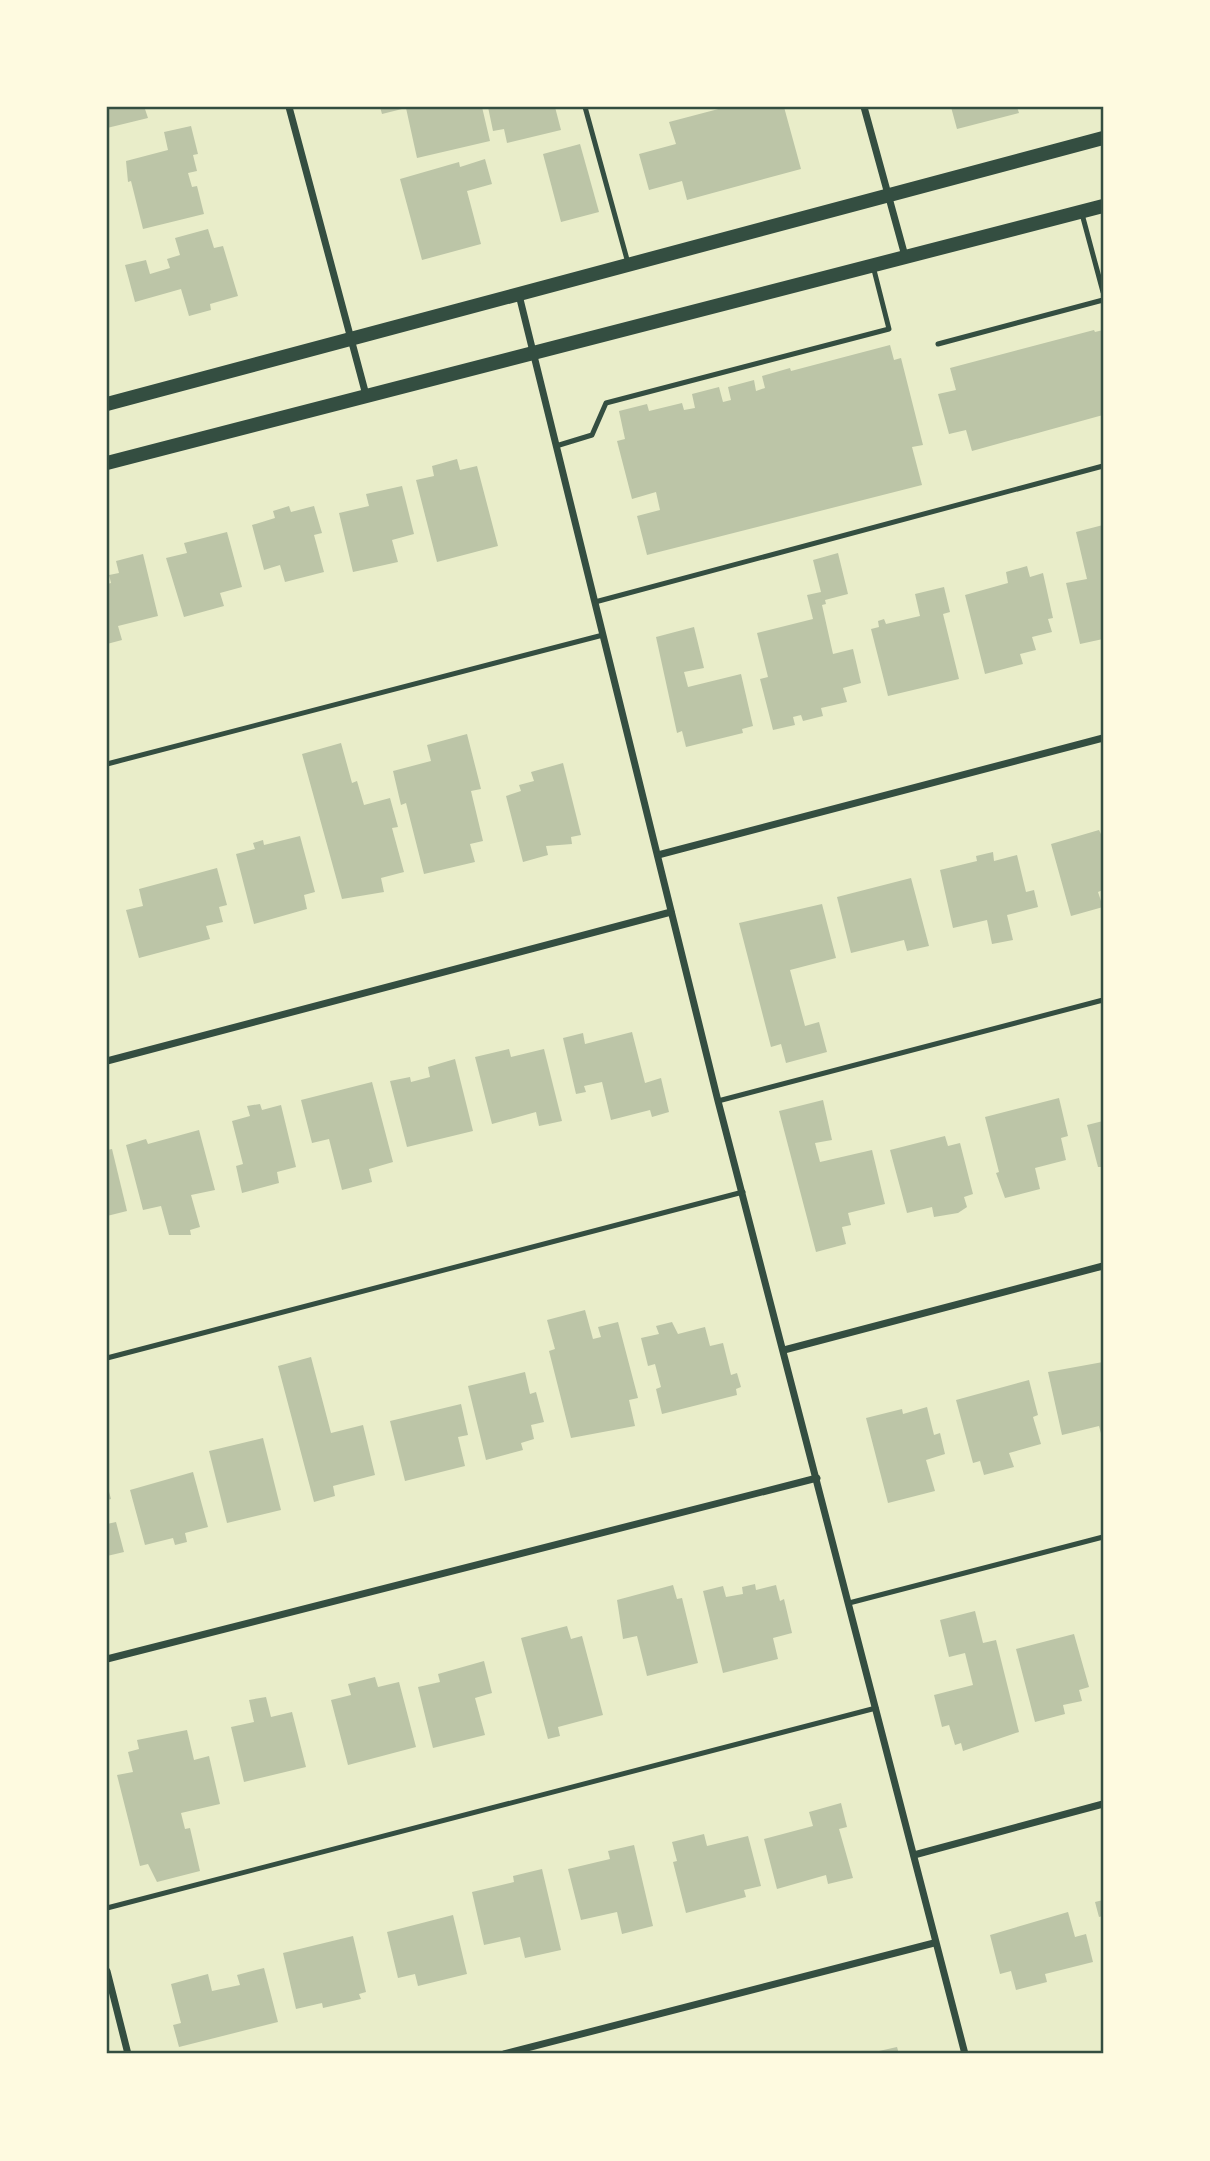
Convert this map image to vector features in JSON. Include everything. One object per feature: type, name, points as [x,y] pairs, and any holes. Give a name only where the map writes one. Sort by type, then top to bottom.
[{"type":"main road","points":[[107,404],[1103,138]]},
{"type":"main road","points":[[107,463],[1103,206]]},
{"type":"street","points":[[289,107],[366,395]]},
{"type":"street","points":[[863,107],[905,256]]},
{"type":"street","points":[[519,295],[718,1101],[914,1855],[934,1943],[965,2054]]},
{"type":"street","points":[[658,855],[1103,738]]},
{"type":"street","points":[[107,1061],[671,912]]},
{"type":"street","points":[[783,1350],[1103,1266]]},
{"type":"street","points":[[107,1659],[817,1478]]},
{"type":"street","points":[[914,1855],[1103,1804]]},
{"type":"street","points":[[505,2054],[934,1943]]},
{"type":"street","points":[[107,1972],[128,2054]]},
{"type":"lane","points":[[585,107],[629,266]]},
{"type":"lane","points":[[1082,211],[1103,292]]},
{"type":"lane","points":[[556,446],[593,435],[606,402],[890,329],[872,265]]},
{"type":"lane","points":[[938,344],[1103,300]]},
{"type":"lane","points":[[595,602],[1103,466]]},
{"type":"lane","points":[[107,764],[603,635]]},
{"type":"lane","points":[[718,1101],[1103,1000]]},
{"type":"lane","points":[[107,1358],[743,1192]]},
{"type":"lane","points":[[849,1603],[1103,1537]]},
{"type":"lane","points":[[107,1908],[876,1707]]},
{"type":"building","points":[[107,107],[152,108],[145,109],[148,118],[107,128]]},
{"type":"building","points":[[380,107],[482,107],[490,141],[417,158],[406,108],[382,114]]},
{"type":"building","points":[[488,107],[555,107],[561,130],[507,143],[504,129],[493,131]]},
{"type":"building","points":[[726,107],[784,107],[801,169],[687,200],[682,181],[649,190],[639,154],[676,144],[669,122]]},
{"type":"building","points":[[951,107],[1017,107],[1019,113],[957,129]]},
{"type":"building","points":[[191,126],[198,154],[193,155],[197,171],[188,173],[192,187],[197,186],[204,214],[143,229],[131,181],[128,182],[126,161],[168,150],[164,132]]},
{"type":"building","points":[[580,144],[599,212],[561,222],[543,154]]},
{"type":"building","points":[[485,159],[492,184],[467,191],[481,244],[422,260],[400,179],[459,162],[460,167]]},
{"type":"building","points":[[208,229],[214,248],[223,246],[238,296],[210,304],[211,310],[189,316],[181,289],[135,302],[125,265],[146,260],[150,274],[170,268],[167,259],[180,255],[175,238]]},
{"type":"building","points":[[1094,330],[1103,330],[1103,415],[972,451],[966,430],[949,434],[938,394],[956,390],[950,368]]},
{"type":"building","points":[[890,345],[894,360],[901,358],[923,445],[912,447],[922,485],[647,555],[637,516],[660,510],[656,492],[632,499],[617,441],[625,439],[619,411],[647,404],[649,411],[682,403],[684,410],[695,408],[692,394],[719,387],[723,402],[731,400],[728,387],[754,380],[756,391],[765,388],[762,376]]},
{"type":"building","points":[[457,459],[460,470],[477,466],[498,546],[437,562],[416,480],[434,476],[432,466]]},
{"type":"building","points":[[402,486],[414,534],[392,540],[398,562],[353,572],[339,513],[369,506],[366,494]]},
{"type":"building","points":[[289,506],[291,512],[314,506],[322,533],[314,535],[324,572],[285,582],[280,565],[264,570],[252,525],[275,518],[273,511]]},
{"type":"building","points":[[1103,525],[1103,639],[1080,644],[1066,583],[1087,579],[1076,532]]},
{"type":"building","points":[[227,532],[242,587],[220,593],[224,606],[184,617],[166,558],[187,553],[184,543]]},
{"type":"building","points":[[838,553],[848,594],[825,600],[826,604],[822,605],[833,654],[853,649],[861,683],[843,688],[847,702],[821,708],[823,716],[803,721],[801,715],[793,717],[795,725],[773,730],[760,679],[768,677],[757,633],[813,619],[807,595],[821,592],[813,560]]},
{"type":"building","points":[[143,554],[158,616],[118,626],[122,640],[107,644],[107,584],[111,583],[109,575],[119,573],[116,561]]},
{"type":"building","points":[[1027,566],[1030,577],[1043,573],[1053,618],[1048,619],[1052,632],[1032,637],[1036,650],[1020,654],[1023,664],[985,674],[965,595],[1008,583],[1006,572]]},
{"type":"building","points":[[944,587],[950,612],[943,614],[959,679],[888,696],[871,629],[879,627],[878,621],[884,619],[886,624],[920,616],[915,594]]},
{"type":"building","points":[[694,627],[704,668],[684,672],[688,687],[741,674],[753,726],[742,729],[743,733],[686,747],[682,731],[677,733],[656,637]]},
{"type":"building","points":[[467,734],[481,789],[471,791],[483,841],[470,844],[475,862],[424,874],[406,803],[401,805],[393,771],[431,761],[427,745]]},
{"type":"building","points":[[341,743],[352,783],[357,781],[364,805],[390,798],[398,827],[392,828],[404,872],[381,878],[384,892],[342,899],[302,754]]},
{"type":"building","points":[[563,763],[581,835],[571,837],[572,844],[546,846],[548,855],[523,862],[506,796],[521,791],[519,785],[534,781],[531,772]]},
{"type":"building","points":[[1099,830],[1103,833],[1103,890],[1098,892],[1103,907],[1071,916],[1051,844]]},
{"type":"building","points":[[300,836],[315,892],[304,895],[307,909],[254,924],[236,854],[255,849],[253,843],[263,840],[264,845]]},
{"type":"building","points":[[993,852],[994,861],[1017,855],[1026,892],[1034,890],[1038,907],[1007,915],[1013,940],[992,944],[987,920],[953,928],[940,870],[977,861],[976,856]]},
{"type":"building","points":[[217,868],[227,905],[219,907],[223,922],[206,926],[210,939],[139,958],[126,910],[143,906],[139,889]]},
{"type":"building","points":[[911,878],[929,946],[907,951],[904,940],[851,953],[837,897]]},
{"type":"building","points":[[822,904],[836,958],[790,970],[805,1026],[819,1022],[827,1052],[786,1063],[781,1044],[771,1047],[739,923]]},
{"type":"building","points":[[632,1032],[645,1083],[661,1078],[669,1112],[652,1117],[650,1110],[611,1120],[602,1082],[584,1086],[586,1092],[576,1094],[563,1038],[583,1033],[585,1044]]},
{"type":"building","points":[[509,1049],[511,1057],[544,1049],[562,1121],[539,1126],[536,1112],[492,1124],[475,1057]]},
{"type":"building","points":[[455,1059],[473,1131],[407,1147],[390,1081],[410,1077],[411,1082],[430,1077],[428,1067]]},
{"type":"building","points":[[372,1082],[393,1162],[369,1169],[372,1182],[342,1190],[329,1139],[312,1143],[301,1100]]},
{"type":"building","points":[[1059,1098],[1068,1136],[1061,1138],[1066,1160],[1035,1168],[1040,1189],[1005,1198],[996,1173],[999,1172],[985,1117]]},
{"type":"building","points":[[823,1100],[832,1140],[815,1143],[820,1162],[872,1150],[885,1204],[848,1213],[851,1225],[842,1227],[846,1244],[816,1252],[779,1111]]},
{"type":"building","points":[[260,1104],[262,1110],[281,1105],[296,1167],[277,1172],[279,1183],[242,1193],[236,1166],[243,1164],[232,1121],[250,1116],[247,1106]]},
{"type":"building","points":[[1103,1121],[1103,1167],[1098,1167],[1087,1125]]},
{"type":"building","points":[[199,1130],[215,1190],[191,1195],[200,1227],[190,1230],[191,1235],[169,1235],[161,1206],[143,1210],[126,1145],[146,1139],[148,1144]]},
{"type":"building","points":[[945,1136],[948,1146],[960,1143],[973,1194],[964,1197],[967,1207],[958,1213],[934,1217],[932,1207],[907,1213],[890,1150]]},
{"type":"building","points":[[112,1149],[127,1211],[107,1216],[107,1150]]},
{"type":"building","points":[[585,1310],[593,1339],[601,1337],[598,1327],[618,1322],[638,1398],[629,1400],[635,1426],[571,1438],[549,1351],[555,1349],[547,1320]]},
{"type":"building","points":[[672,1322],[678,1334],[705,1327],[710,1346],[723,1343],[731,1375],[737,1373],[741,1387],[736,1389],[737,1395],[662,1414],[656,1389],[661,1387],[655,1364],[648,1366],[641,1338],[659,1334],[656,1326]]},
{"type":"building","points":[[311,1357],[331,1433],[363,1425],[375,1475],[333,1486],[335,1496],[314,1502],[278,1366]]},
{"type":"building","points":[[1103,1362],[1103,1441],[1099,1426],[1062,1435],[1048,1372]]},
{"type":"building","points":[[525,1372],[530,1394],[536,1392],[544,1422],[531,1425],[534,1439],[521,1443],[523,1450],[486,1460],[468,1386]]},
{"type":"building","points":[[1029,1380],[1038,1415],[1033,1417],[1041,1444],[1009,1453],[1014,1467],[984,1475],[980,1461],[973,1463],[956,1400]]},
{"type":"building","points":[[461,1404],[468,1435],[458,1437],[465,1466],[405,1481],[390,1421]]},
{"type":"building","points":[[927,1407],[934,1435],[940,1433],[945,1454],[926,1460],[935,1491],[888,1503],[866,1418],[902,1409],[903,1414]]},
{"type":"building","points":[[263,1438],[281,1510],[227,1523],[209,1451]]},
{"type":"building","points":[[193,1472],[208,1527],[185,1533],[187,1542],[175,1545],[173,1538],[145,1545],[130,1490]]},
{"type":"building","points":[[107,1484],[111,1499],[107,1500]]},
{"type":"building","points":[[116,1522],[124,1552],[107,1556],[107,1524]]},
{"type":"building","points":[[755,1584],[756,1590],[776,1585],[780,1601],[784,1599],[792,1633],[773,1638],[778,1659],[723,1673],[703,1591],[723,1586],[726,1597],[743,1594],[742,1587]]},
{"type":"building","points":[[673,1585],[677,1599],[682,1598],[698,1663],[647,1676],[637,1636],[623,1639],[617,1600]]},
{"type":"building","points":[[975,1611],[983,1643],[996,1640],[1019,1732],[963,1751],[961,1743],[955,1745],[949,1725],[942,1727],[934,1695],[973,1685],[965,1653],[949,1657],[940,1620]]},
{"type":"building","points":[[567,1626],[571,1639],[582,1636],[603,1715],[558,1727],[560,1736],[548,1739],[521,1638]]},
{"type":"building","points":[[1074,1634],[1089,1687],[1079,1690],[1082,1701],[1063,1705],[1065,1714],[1035,1722],[1016,1649]]},
{"type":"building","points":[[484,1661],[492,1693],[475,1698],[485,1735],[433,1748],[418,1687],[440,1682],[438,1674]]},
{"type":"building","points":[[375,1677],[378,1687],[399,1682],[416,1747],[348,1765],[331,1700],[351,1695],[348,1684]]},
{"type":"building","points":[[266,1697],[271,1717],[292,1712],[306,1767],[244,1782],[231,1727],[254,1722],[249,1700]]},
{"type":"building","points":[[187,1730],[194,1760],[209,1756],[220,1804],[181,1813],[185,1829],[190,1828],[200,1871],[157,1882],[148,1864],[140,1866],[117,1775],[133,1772],[128,1752],[139,1749],[137,1740]]},
{"type":"building","points":[[841,1803],[847,1827],[839,1829],[853,1878],[828,1884],[826,1875],[777,1889],[764,1839],[813,1826],[809,1812]]},
{"type":"building","points":[[704,1834],[707,1846],[748,1836],[761,1886],[744,1890],[746,1897],[686,1913],[673,1862],[677,1861],[672,1842]]},
{"type":"building","points":[[634,1845],[653,1926],[622,1934],[617,1912],[581,1920],[568,1869],[610,1859],[608,1851]]},
{"type":"building","points":[[542,1869],[561,1950],[525,1958],[520,1937],[484,1945],[472,1892],[514,1882],[513,1876]]},
{"type":"building","points":[[1103,1900],[1103,1916],[1099,1917],[1095,1902]]},
{"type":"building","points":[[1068,1912],[1075,1937],[1086,1934],[1093,1962],[1045,1974],[1047,1982],[1016,1990],[1011,1971],[1000,1974],[990,1935]]},
{"type":"building","points":[[453,1915],[467,1974],[418,1986],[415,1974],[398,1978],[387,1932]]},
{"type":"building","points":[[353,1936],[366,1992],[359,1994],[361,1999],[323,2008],[322,2003],[296,2009],[283,1953]]},
{"type":"building","points":[[264,1968],[278,2022],[179,2047],[173,2025],[181,2023],[171,1984],[208,1974],[212,1991],[240,1985],[237,1975]]},
{"type":"building","points":[[897,2047],[899,2054],[870,2054],[870,2053]]}]
